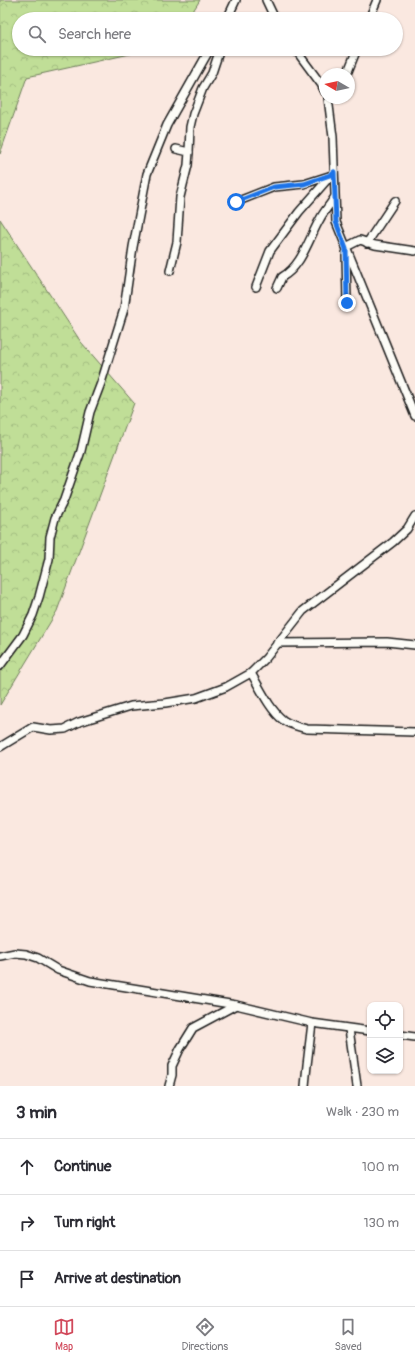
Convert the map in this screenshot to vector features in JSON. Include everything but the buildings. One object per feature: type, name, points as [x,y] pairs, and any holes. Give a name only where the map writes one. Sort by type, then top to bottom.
[{"type":"street","points":[[231,12],[236,0]]},
{"type":"street","points":[[266,0],[272,12]]},
{"type":"street","points":[[372,12],[377,0]]},
{"type":"street","points":[[0,666],[23,635],[33,615],[39,597],[49,559],[50,537],[55,518],[64,500],[81,451],[90,412],[101,383],[124,309],[133,247],[147,174],[166,125],[206,56]]},
{"type":"street","points":[[170,271],[177,242],[180,198],[188,165],[190,127],[193,114],[203,88],[212,73],[218,56]]},
{"type":"street","points":[[300,56],[319,81]]},
{"type":"street","points":[[349,68],[354,56]]},
{"type":"street","points":[[330,106],[333,137],[332,174],[336,222],[415,416]]},
{"type":"street","points":[[176,149],[189,152]]},
{"type":"street","points":[[236,202],[274,187],[304,184],[332,174]]},
{"type":"street","points":[[256,287],[270,251],[298,212],[332,174]]},
{"type":"street","points":[[277,288],[282,277],[288,274],[302,255],[321,218],[334,198]]},
{"type":"street","points":[[368,243],[395,201]]},
{"type":"street","points":[[346,248],[360,240],[375,246],[415,251]]},
{"type":"street","points":[[346,248],[347,303]]},
{"type":"street","points":[[0,747],[32,727],[51,730],[65,729],[79,722],[131,706],[196,698],[226,687],[251,673],[266,658],[303,611],[393,542],[406,529],[415,516]]},
{"type":"street","points":[[277,643],[387,642],[415,645]]},
{"type":"street","points":[[251,673],[274,711],[284,721],[295,726],[307,729],[415,732]]},
{"type":"street","points":[[0,956],[15,953],[26,954],[38,958],[58,970],[90,980],[236,1005],[312,1023],[367,1031]]},
{"type":"street","points":[[169,1086],[172,1075],[172,1066],[180,1049],[193,1028],[236,1005]]},
{"type":"street","points":[[305,1086],[312,1023]]},
{"type":"street","points":[[348,1028],[357,1086]]},
{"type":"street","points":[[403,1035],[415,1037]]},
{"type":"green space","points":[[0,0],[200,0],[192,12],[12,12],[12,56],[121,56],[27,77],[0,154]]},
{"type":"green space","points":[[0,219],[81,342],[134,403],[57,611],[0,705]]},
{"type":"route","points":[[236,202],[274,187],[304,184],[330,175],[334,172],[336,222],[346,249],[347,303]]}]
